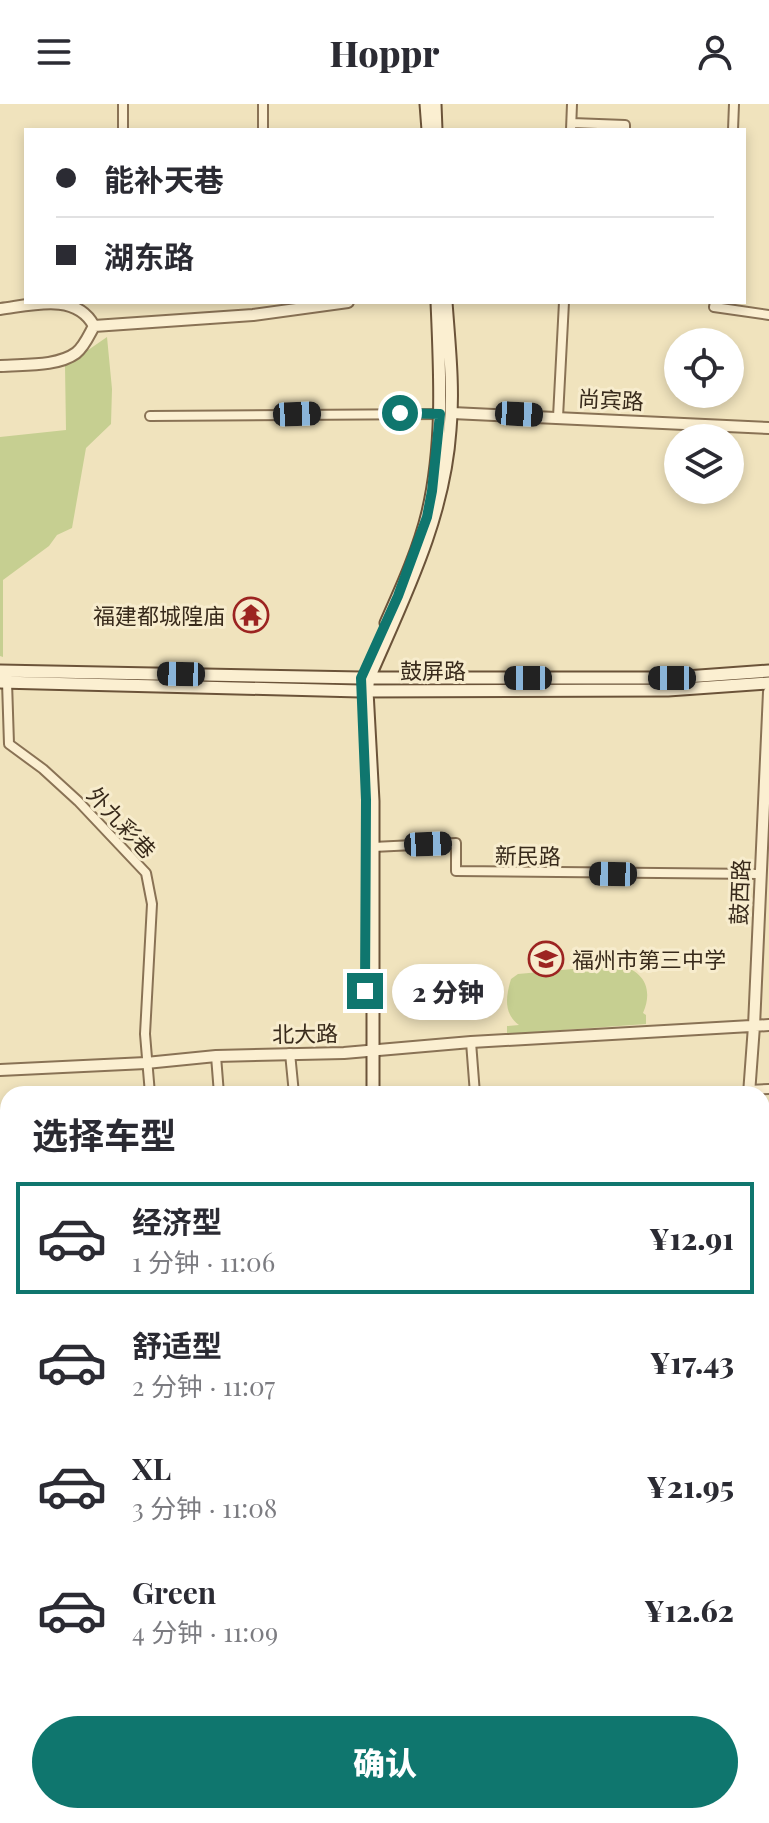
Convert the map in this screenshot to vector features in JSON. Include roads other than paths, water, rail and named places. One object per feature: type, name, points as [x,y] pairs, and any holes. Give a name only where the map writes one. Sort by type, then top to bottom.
[{"type":"main road","points":[[426,104],[428,128]]},
{"type":"main road","points":[[435,104],[436,128]]},
{"type":"main road","points":[[437,304],[446,413]]},
{"type":"main road","points":[[372,1086],[368,1050],[364,684],[404,603],[434,521],[445,469],[446,304]]},
{"type":"main road","name":"鼓屏路","points":[[0,671],[364,684],[672,678],[769,671]]},
{"type":"main road","name":"鼓屏路","points":[[4,682],[668,690],[769,683]]},
{"type":"main road","points":[[364,684],[373,847],[366,1086]]},
{"type":"street","points":[[123,104],[123,128]]},
{"type":"street","points":[[263,104],[263,128]]},
{"type":"street","points":[[572,104],[571,126],[625,125],[625,128]]},
{"type":"street","points":[[733,128],[734,104]]},
{"type":"street","points":[[0,309],[59,304],[76,306],[87,313],[94,326]]},
{"type":"street","points":[[94,326],[253,315],[333,304]]},
{"type":"street","points":[[558,417],[564,304]]},
{"type":"street","points":[[714,304],[769,315]]},
{"type":"street","points":[[0,366],[60,360],[76,353],[94,326]]},
{"type":"street","points":[[150,416],[446,413]]},
{"type":"street","name":"尚宾路","points":[[446,413],[769,428]]},
{"type":"street","name":"外九彩巷","points":[[4,682],[9,744],[78,801],[146,873],[152,904],[145,1034],[149,1086]]},
{"type":"street","name":"鼓西路","points":[[749,1086],[764,916],[759,874],[769,692]]},
{"type":"street","name":"新民路","points":[[373,847],[456,843],[456,871],[759,874]]},
{"type":"street","name":"北大路","points":[[0,1070],[146,1063],[216,1056],[344,1053],[471,1042],[769,1025]]},
{"type":"street","points":[[471,1042],[474,1086]]},
{"type":"street","points":[[290,1053],[293,1086]]},
{"type":"street","points":[[216,1056],[218,1086]]},
{"type":"place","name":"福建都城隍庙","points":[[251,615]]},
{"type":"place","name":"福州市第三中学","points":[[546,959]]}]
